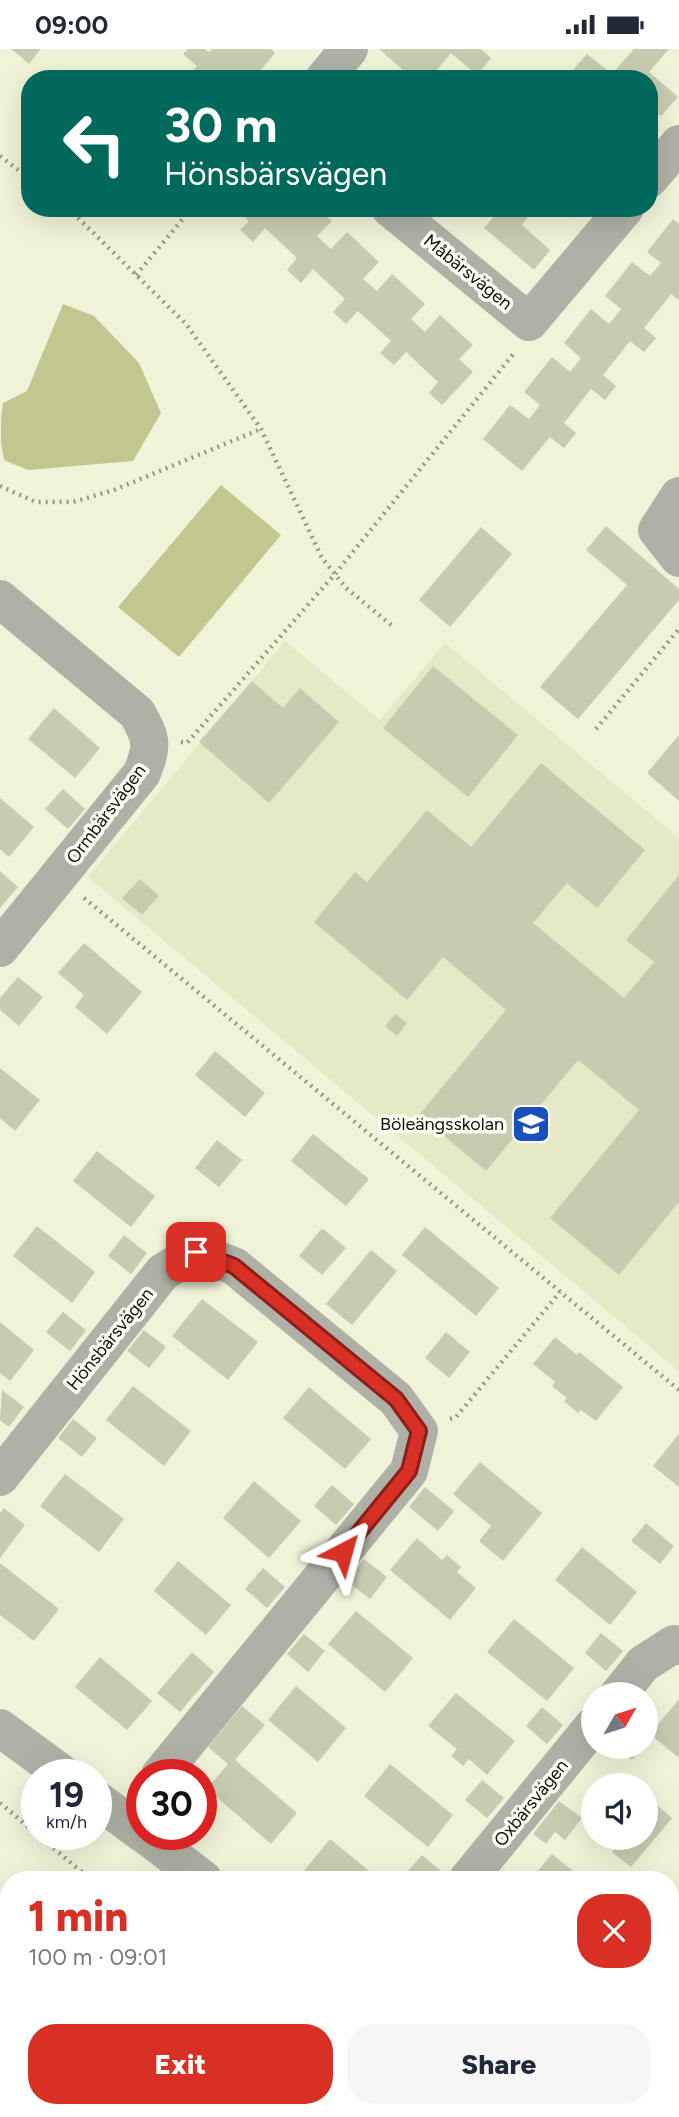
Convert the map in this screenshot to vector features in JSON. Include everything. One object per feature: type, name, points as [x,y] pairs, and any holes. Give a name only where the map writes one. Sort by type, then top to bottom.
[{"type":"street","points":[[332,70],[349,49]]},
{"type":"street","points":[[658,168],[679,144]]},
{"type":"street","name":"Måbärsvägen","points":[[401,217],[529,322],[617,217]]},
{"type":"street","points":[[679,496],[657,530],[679,558]]},
{"type":"street","points":[[0,599],[137,713],[150,735]]},
{"type":"street","name":"Ormbärsvägen","points":[[0,948],[142,773],[150,753],[150,735]]},
{"type":"street","name":"Hönsbärsvägen","points":[[0,1477],[163,1272],[196,1252],[234,1266],[396,1399],[419,1431]]},
{"type":"street","points":[[173,1759],[409,1471],[419,1431]]},
{"type":"street","points":[[629,1682],[643,1664],[674,1644],[679,1646]]},
{"type":"street","points":[[0,1728],[42,1759]]},
{"type":"street","name":"Oxbärsvägen","points":[[475,1871],[581,1741]]},
{"type":"street","points":[[169,1850],[194,1871]]},
{"type":"path","points":[[0,156],[21,172]]},
{"type":"path","points":[[77,217],[186,324],[261,429],[322,558],[346,588],[395,628]]},
{"type":"path","points":[[136,275],[184,217]]},
{"type":"path","points":[[150,735],[187,743],[335,574],[521,344],[529,322]]},
{"type":"path","points":[[0,486],[36,502],[73,502],[114,490],[261,429]]},
{"type":"path","points":[[596,729],[679,629]]},
{"type":"path","points":[[58,876],[679,1390]]},
{"type":"path","points":[[419,1431],[456,1417],[560,1292]]},
{"type":"path","points":[[0,1803],[81,1871]]},
{"type":"shaded area","points":[[63,304],[94,316],[139,363],[161,413],[133,461],[28,470],[4,460],[1,431],[3,403],[27,391]]},
{"type":"shaded area","points":[[221,485],[281,535],[179,657],[118,607]]},
{"type":"shaded area","name":"Böleängsskolan","points":[[285,641],[380,720],[445,643],[679,838],[679,1371],[88,877]]},
{"type":"building","points":[[11,49],[41,49],[29,64]]},
{"type":"building","points":[[188,49],[205,49],[209,52],[212,49],[271,49],[275,53],[261,70],[193,70],[197,66],[183,54]]},
{"type":"building","points":[[379,49],[481,49],[491,58],[481,70],[471,70],[451,53],[437,70],[403,70]]},
{"type":"building","points":[[634,49],[669,49],[651,70],[616,70]]},
{"type":"building","points":[[587,54],[607,70],[573,70]]},
{"type":"building","points":[[658,80],[678,97],[661,116],[658,114]]},
{"type":"building","points":[[245,217],[328,217],[332,221],[317,236],[331,249],[347,232],[379,262],[363,279],[377,291],[392,274],[425,304],[411,319],[425,332],[440,315],[473,345],[459,359],[473,372],[442,405],[429,393],[438,382],[406,352],[394,365],[380,353],[391,341],[358,311],[346,324],[333,312],[345,299],[313,269],[301,283],[287,270],[297,258],[265,228],[253,242],[240,230],[249,221]]},
{"type":"building","points":[[493,217],[528,217],[522,225],[550,250],[534,270],[484,228]]},
{"type":"building","points":[[673,219],[679,224],[679,300],[671,294],[644,328],[656,338],[644,352],[630,341],[603,375],[616,386],[605,400],[591,389],[564,423],[576,433],[564,448],[550,437],[522,471],[483,439],[510,405],[529,419],[540,405],[524,392],[552,357],[570,372],[581,358],[564,343],[591,309],[609,324],[621,309],[605,296],[632,262],[650,276],[661,263],[647,252]]},
{"type":"building","points":[[606,526],[679,589],[679,600],[578,719],[540,687],[627,585],[586,550]]},
{"type":"building","points":[[481,527],[512,554],[450,627],[419,600]]},
{"type":"building","points":[[433,666],[518,735],[468,797],[383,728]]},
{"type":"building","points":[[252,681],[283,708],[300,688],[339,722],[269,803],[199,742]]},
{"type":"building","points":[[54,708],[100,748],[75,778],[28,739]]},
{"type":"building","points":[[679,735],[679,801],[647,773]]},
{"type":"building","points":[[541,763],[645,850],[597,908],[567,883],[533,923],[624,998],[654,962],[626,940],[679,875],[679,1202],[619,1275],[550,1218],[639,1110],[578,1060],[486,1171],[419,1115],[506,1010],[443,957],[407,1000],[314,922],[355,872],[367,882],[427,810],[471,847]]},
{"type":"building","points":[[63,789],[85,809],[68,829],[45,809]]},
{"type":"building","points":[[0,798],[34,827],[9,857],[0,849]]},
{"type":"building","points":[[0,871],[18,887],[0,908]]},
{"type":"building","points":[[140,879],[159,896],[142,915],[122,898]]},
{"type":"building","points":[[84,943],[142,992],[107,1034],[75,1007],[84,995],[58,973]]},
{"type":"building","points":[[18,977],[43,997],[19,1026],[0,1010],[0,998]]},
{"type":"building","points":[[395,1014],[407,1023],[397,1036],[385,1026]]},
{"type":"building","points":[[215,1051],[265,1093],[245,1117],[195,1075]]},
{"type":"building","points":[[0,1068],[40,1100],[15,1131],[0,1118]]},
{"type":"building","points":[[313,1134],[369,1179],[346,1206],[291,1161]]},
{"type":"building","points":[[217,1140],[242,1160],[219,1187],[195,1168]]},
{"type":"building","points":[[97,1151],[155,1196],[131,1227],[73,1181]]},
{"type":"building","points":[[37,1226],[95,1272],[72,1303],[13,1256]]},
{"type":"building","points":[[425,1227],[499,1288],[476,1316],[402,1255]]},
{"type":"building","points":[[322,1228],[346,1248],[322,1275],[299,1256]]},
{"type":"building","points":[[124,1235],[147,1253],[131,1274],[108,1256]]},
{"type":"building","points":[[371,1250],[397,1271],[352,1325],[326,1304]]},
{"type":"building","points":[[202,1299],[258,1342],[228,1380],[172,1336]]},
{"type":"building","points":[[63,1312],[86,1330],[70,1351],[46,1332]]},
{"type":"building","points":[[0,1322],[34,1350],[10,1381],[0,1373]]},
{"type":"building","points":[[144,1330],[166,1347],[149,1368],[127,1351]]},
{"type":"building","points":[[446,1332],[470,1352],[449,1378],[425,1358]]},
{"type":"building","points":[[555,1337],[577,1355],[579,1352],[623,1387],[596,1421],[581,1410],[578,1413],[564,1401],[567,1398],[552,1386],[555,1382],[533,1364]]},
{"type":"building","points":[[133,1386],[191,1431],[164,1466],[106,1420]]},
{"type":"building","points":[[309,1387],[371,1439],[345,1469],[283,1418]]},
{"type":"building","points":[[2,1390],[24,1407],[9,1427],[0,1420]]},
{"type":"building","points":[[73,1419],[97,1438],[82,1457],[58,1438]]},
{"type":"building","points":[[679,1434],[679,1487],[653,1466]]},
{"type":"building","points":[[480,1462],[542,1513],[503,1561],[479,1541],[491,1526],[453,1494]]},
{"type":"building","points":[[65,1474],[124,1519],[99,1552],[40,1506]]},
{"type":"building","points":[[254,1481],[301,1521],[269,1558],[223,1518]]},
{"type":"building","points":[[332,1485],[354,1504],[336,1525],[314,1506]]},
{"type":"building","points":[[425,1487],[454,1511],[438,1531],[409,1507]]},
{"type":"building","points":[[4,1508],[25,1525],[0,1558],[0,1513]]},
{"type":"building","points":[[646,1523],[674,1546],[660,1564],[631,1541]]},
{"type":"building","points":[[417,1538],[442,1560],[447,1555],[461,1567],[457,1572],[476,1588],[450,1620],[390,1570]]},
{"type":"building","points":[[582,1547],[637,1592],[610,1625],[555,1580]]},
{"type":"building","points":[[364,1559],[387,1577],[370,1599],[347,1581]]},
{"type":"building","points":[[178,1561],[231,1605],[206,1635],[154,1591]]},
{"type":"building","points":[[0,1563],[59,1609],[34,1641],[0,1615]]},
{"type":"building","points":[[263,1568],[285,1587],[267,1608],[245,1589]]},
{"type":"building","points":[[356,1611],[413,1658],[385,1692],[328,1644]]},
{"type":"building","points":[[514,1619],[574,1668],[547,1701],[487,1652]]},
{"type":"building","points":[[601,1633],[623,1651],[606,1671],[585,1653]]},
{"type":"building","points":[[304,1634],[325,1651],[308,1672],[287,1654]]},
{"type":"building","points":[[192,1652],[214,1672],[180,1712],[157,1693]]},
{"type":"building","points":[[100,1657],[152,1701],[127,1730],[75,1687]]},
{"type":"building","points":[[296,1686],[346,1728],[318,1762],[268,1720]]},
{"type":"building","points":[[456,1693],[515,1741],[487,1775],[469,1759],[463,1766],[451,1756],[457,1749],[428,1726]]},
{"type":"building","points":[[679,1699],[679,1758],[658,1741],[658,1724]]},
{"type":"building","points":[[242,1706],[265,1725],[235,1760],[297,1813],[271,1844],[217,1798],[217,1777],[228,1764],[208,1747]]},
{"type":"building","points":[[542,1707],[563,1725],[547,1744],[526,1726]]},
{"type":"building","points":[[390,1764],[453,1815],[428,1847],[364,1796]]},
{"type":"building","points":[[482,1780],[504,1798],[487,1818],[465,1800]]},
{"type":"building","points":[[559,1801],[581,1817],[565,1840],[555,1832],[546,1844],[533,1834]]},
{"type":"building","points":[[658,1806],[672,1818],[658,1835]]},
{"type":"building","points":[[330,1839],[369,1871],[304,1871]]},
{"type":"building","points":[[613,1850],[645,1850],[631,1867],[612,1852]]},
{"type":"building","points":[[552,1854],[573,1871],[538,1871]]},
{"type":"building","points":[[422,1855],[441,1871],[408,1871]]},
{"type":"place","name":"Böleängsskolan","points":[[531,1124]]},
{"type":"route","points":[[196,1252],[234,1266],[396,1399],[419,1431],[409,1471],[343,1552]]}]
